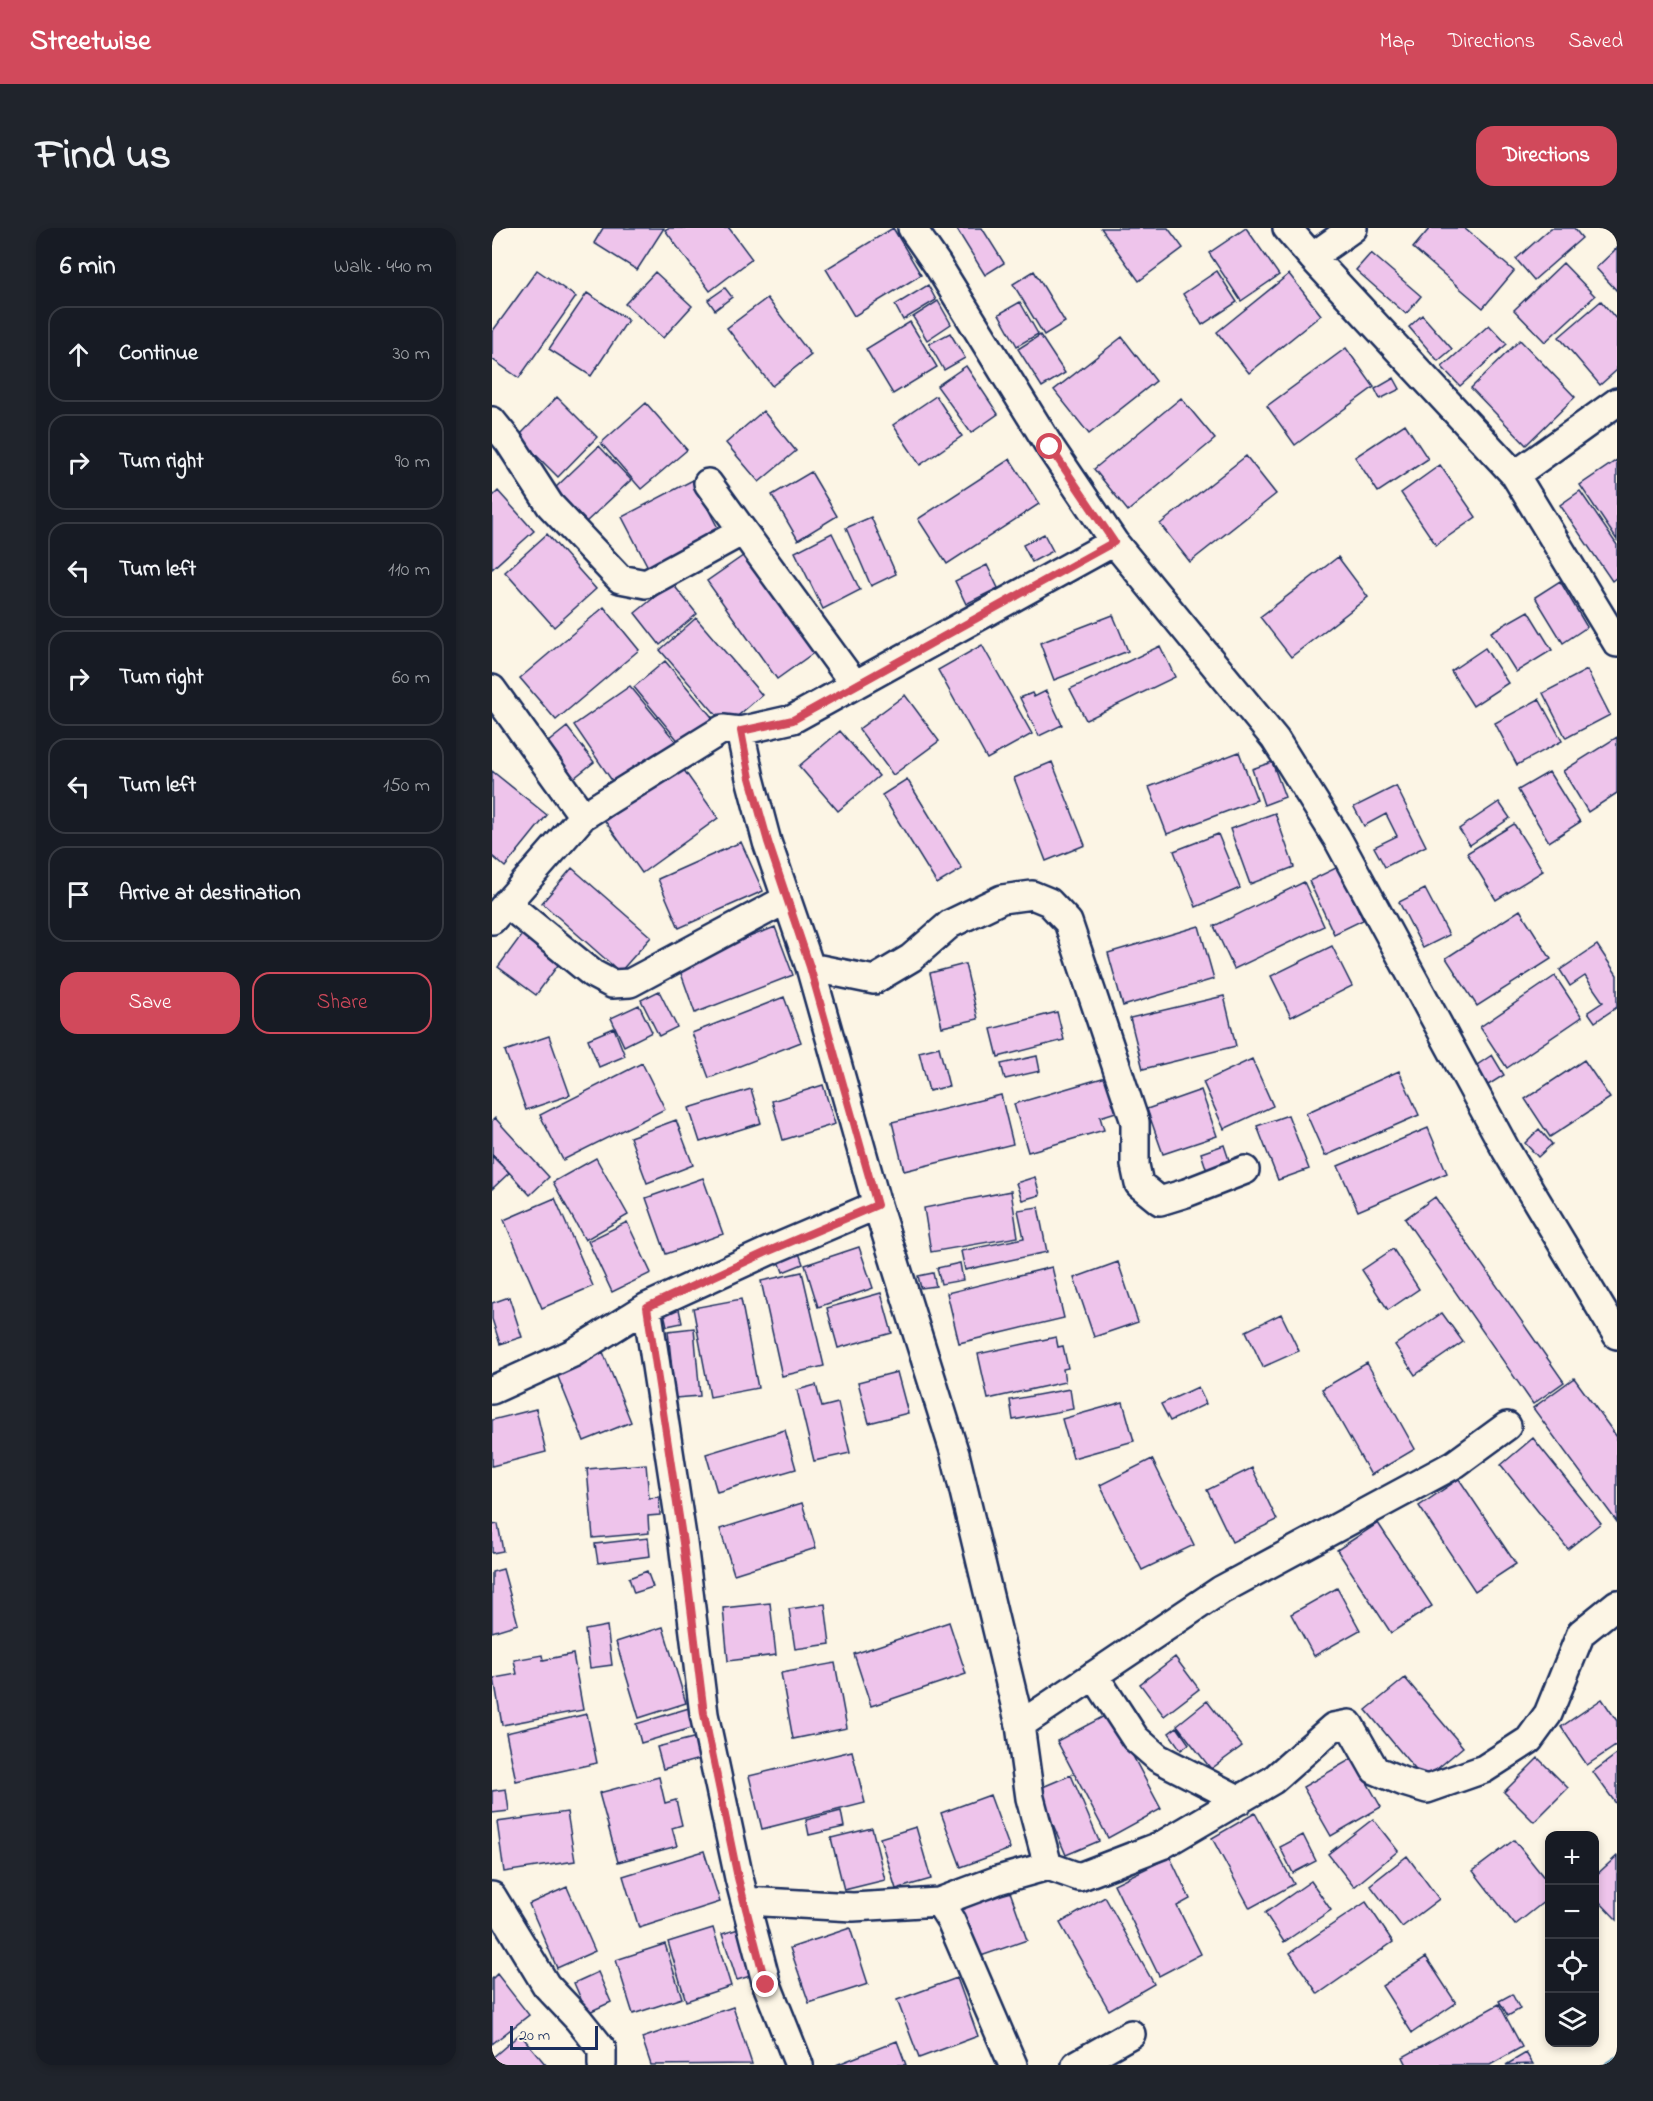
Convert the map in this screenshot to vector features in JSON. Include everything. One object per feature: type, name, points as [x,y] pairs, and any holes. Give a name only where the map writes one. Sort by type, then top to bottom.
[{"type":"street","points":[[912,228],[938,264],[1050,447],[1114,542],[1275,739],[1337,838],[1506,1150],[1617,1335]]},
{"type":"street","points":[[1287,228],[1515,475],[1617,643]]},
{"type":"street","points":[[1312,257],[1353,228]]},
{"type":"street","points":[[1515,475],[1617,402]]},
{"type":"street","points":[[492,421],[509,442],[550,505],[620,579],[646,584],[743,531]]},
{"type":"street","points":[[708,483],[855,685]]},
{"type":"street","points":[[787,899],[630,983],[612,984],[593,974],[500,901],[583,816],[723,729],[741,731],[793,720],[1114,542]]},
{"type":"street","points":[[492,689],[583,816]]},
{"type":"street","points":[[741,731],[750,778],[765,831],[810,967],[877,1205],[955,1454],[1020,1725],[1030,1798],[1048,1866]]},
{"type":"street","points":[[810,967],[874,980],[911,958],[950,924],[1002,899],[1032,895],[1048,902],[1068,922],[1135,1122],[1135,1165],[1139,1184],[1160,1201],[1245,1170]]},
{"type":"street","points":[[492,1389],[573,1353],[647,1307],[877,1205]]},
{"type":"street","points":[[647,1307],[683,1543],[704,1714],[745,1902],[766,1985],[799,2065]]},
{"type":"street","points":[[1020,1725],[1221,1590],[1455,1464],[1507,1426]]},
{"type":"street","points":[[745,1902],[853,1907],[939,1902],[998,1880],[1048,1866],[1079,1877],[1162,1845],[1273,1780],[1333,1727],[1349,1724],[1375,1770],[1427,1789],[1484,1769],[1529,1740],[1548,1714],[1581,1633],[1617,1604]]},
{"type":"street","points":[[1094,1675],[1135,1738],[1158,1758],[1240,1800]]},
{"type":"street","points":[[492,1896],[546,1985],[602,2049],[602,2065]]},
{"type":"street","points":[[939,1902],[951,1921],[1013,2065]]},
{"type":"street","points":[[1076,2065],[1131,2034]]},
{"type":"building","points":[[603,228],[664,228],[637,270],[594,243]]},
{"type":"building","points":[[668,228],[729,228],[752,259],[710,291],[665,230]]},
{"type":"building","points":[[893,228],[921,275],[854,316],[826,269]]},
{"type":"building","points":[[956,228],[982,228],[1004,263],[985,275]]},
{"type":"building","points":[[1101,228],[1168,228],[1183,248],[1139,281]]},
{"type":"building","points":[[1246,228],[1279,275],[1241,301],[1209,253]]},
{"type":"building","points":[[1430,228],[1464,228],[1514,271],[1483,308],[1413,248]]},
{"type":"building","points":[[1551,228],[1574,228],[1582,238],[1534,280],[1516,259]]},
{"type":"building","points":[[1617,248],[1617,291],[1596,268]]},
{"type":"building","points":[[1371,253],[1421,296],[1406,314],[1356,270]]},
{"type":"building","points":[[1563,263],[1595,296],[1545,342],[1514,310]]},
{"type":"building","points":[[537,270],[576,297],[519,378],[492,359],[492,332]]},
{"type":"building","points":[[1034,271],[1065,322],[1044,335],[1013,284]]},
{"type":"building","points":[[1217,271],[1237,302],[1202,325],[1183,294]]},
{"type":"building","points":[[655,272],[692,306],[663,338],[625,304]]},
{"type":"building","points":[[1289,274],[1321,315],[1249,373],[1217,332]]},
{"type":"building","points":[[928,285],[936,300],[903,320],[895,305]]},
{"type":"building","points":[[725,288],[732,297],[715,310],[708,300]]},
{"type":"building","points":[[587,293],[628,320],[591,376],[549,349]]},
{"type":"building","points":[[767,298],[811,355],[772,386],[727,328]]},
{"type":"building","points":[[938,301],[951,324],[927,340],[913,317]]},
{"type":"building","points":[[1601,301],[1617,320],[1617,370],[1600,385],[1559,337]]},
{"type":"building","points":[[1020,302],[1038,334],[1017,346],[999,314]]},
{"type":"building","points":[[1422,315],[1452,349],[1438,361],[1409,327]]},
{"type":"building","points":[[910,322],[937,367],[893,394],[866,349]]},
{"type":"building","points":[[1489,325],[1507,344],[1460,386],[1442,367]]},
{"type":"building","points":[[950,333],[965,358],[944,370],[929,344]]},
{"type":"building","points":[[1040,335],[1065,373],[1042,387],[1018,349]]},
{"type":"building","points":[[1122,337],[1156,381],[1089,434],[1054,390]]},
{"type":"building","points":[[1520,340],[1575,397],[1526,445],[1471,388]]},
{"type":"building","points":[[1346,348],[1374,387],[1295,445],[1267,406]]},
{"type":"building","points":[[966,366],[998,414],[971,433],[937,386]]},
{"type":"building","points":[[1394,378],[1400,389],[1380,399],[1375,389]]},
{"type":"building","points":[[936,396],[962,436],[920,465],[893,425]]},
{"type":"building","points":[[557,397],[597,437],[558,477],[518,437]]},
{"type":"building","points":[[1181,398],[1215,439],[1128,511],[1094,469]]},
{"type":"building","points":[[646,403],[687,450],[641,489],[601,443]]},
{"type":"building","points":[[763,411],[796,451],[759,482],[726,443]]},
{"type":"building","points":[[1405,424],[1428,459],[1378,492],[1355,457]]},
{"type":"building","points":[[599,446],[631,480],[586,522],[554,489]]},
{"type":"building","points":[[1246,456],[1276,494],[1190,562],[1160,524]]},
{"type":"building","points":[[1010,459],[1039,504],[947,564],[918,519]]},
{"type":"building","points":[[1617,460],[1617,540],[1580,485]]},
{"type":"building","points":[[1440,465],[1476,517],[1436,545],[1401,493]]},
{"type":"building","points":[[811,472],[837,516],[798,540],[772,495]]},
{"type":"building","points":[[693,480],[719,530],[648,567],[622,517]]},
{"type":"building","points":[[498,491],[534,531],[492,569],[492,497]]},
{"type":"building","points":[[1580,491],[1617,545],[1617,577],[1612,581],[1560,505]]},
{"type":"building","points":[[871,517],[896,574],[871,586],[846,528]]},
{"type":"building","points":[[832,533],[860,590],[823,609],[795,552]]},
{"type":"building","points":[[547,534],[596,589],[554,627],[505,572]]},
{"type":"building","points":[[1044,534],[1053,551],[1032,562],[1023,545]]},
{"type":"building","points":[[753,549],[823,646],[777,679],[707,581]]},
{"type":"building","points":[[1338,557],[1368,597],[1291,657],[1260,617]]},
{"type":"building","points":[[987,565],[998,588],[966,604],[955,581]]},
{"type":"building","points":[[1560,581],[1587,627],[1563,643],[1535,597]]},
{"type":"building","points":[[672,583],[697,614],[660,645],[635,613]]},
{"type":"building","points":[[604,607],[639,650],[556,720],[520,678]]},
{"type":"building","points":[[1528,611],[1552,650],[1516,672],[1491,632]]},
{"type":"building","points":[[1113,615],[1128,651],[1054,680],[1040,643]]},
{"type":"building","points":[[696,618],[762,695],[726,726],[660,650]]},
{"type":"building","points":[[982,645],[1032,734],[987,759],[938,670]]},
{"type":"building","points":[[1160,646],[1175,677],[1086,720],[1070,689]]},
{"type":"building","points":[[1485,648],[1508,683],[1473,706],[1451,671]]},
{"type":"building","points":[[665,661],[716,722],[685,749],[634,687]]},
{"type":"building","points":[[1587,670],[1610,715],[1566,738],[1543,693]]},
{"type":"building","points":[[630,686],[682,749],[619,791],[574,725]]},
{"type":"building","points":[[1046,691],[1062,725],[1039,736],[1020,698],[1032,693],[1034,697]]},
{"type":"building","points":[[905,695],[939,741],[893,775],[859,729]]},
{"type":"building","points":[[1539,699],[1562,741],[1517,765],[1495,723]]},
{"type":"building","points":[[567,727],[594,762],[569,782],[542,747]]},
{"type":"building","points":[[840,731],[879,776],[838,811],[799,766]]},
{"type":"building","points":[[1617,737],[1617,793],[1588,812],[1563,771]]},
{"type":"building","points":[[1239,752],[1257,800],[1167,834],[1149,787]]},
{"type":"building","points":[[1052,762],[1085,845],[1046,861],[1014,778]]},
{"type":"building","points":[[1272,762],[1285,797],[1264,805],[1252,769]]},
{"type":"building","points":[[681,766],[718,818],[642,873],[605,821]]},
{"type":"building","points":[[492,771],[547,815],[505,867],[492,856]]},
{"type":"building","points":[[1549,772],[1580,822],[1549,842],[1518,790]]},
{"type":"building","points":[[907,779],[962,869],[937,884],[882,795]]},
{"type":"building","points":[[1396,786],[1426,846],[1385,867],[1374,847],[1397,836],[1386,814],[1364,826],[1354,807]]},
{"type":"building","points":[[1499,802],[1510,818],[1470,845],[1459,829]]},
{"type":"building","points":[[1275,813],[1294,867],[1250,884],[1230,829]]},
{"type":"building","points":[[1514,824],[1543,871],[1496,900],[1467,853]]},
{"type":"building","points":[[1218,834],[1240,888],[1196,907],[1174,851]]},
{"type":"building","points":[[741,842],[763,891],[679,928],[658,879]]},
{"type":"building","points":[[1338,867],[1363,920],[1334,934],[1309,881]]},
{"type":"building","points":[[572,868],[651,937],[620,972],[542,903]]},
{"type":"building","points":[[1304,882],[1324,926],[1234,969],[1214,926]]},
{"type":"building","points":[[1425,889],[1449,935],[1423,948],[1399,902]]},
{"type":"building","points":[[1520,910],[1551,959],[1477,1006],[1446,958]]},
{"type":"building","points":[[1199,926],[1214,979],[1123,1006],[1108,953]]},
{"type":"building","points":[[775,927],[793,975],[695,1013],[678,965]]},
{"type":"building","points":[[526,929],[564,957],[536,995],[498,967]]},
{"type":"building","points":[[1597,945],[1617,975],[1617,1007],[1595,1022],[1588,1012],[1603,1002],[1585,976],[1570,986],[1560,970]]},
{"type":"building","points":[[1332,946],[1352,986],[1291,1017],[1271,976]]},
{"type":"building","points":[[965,964],[978,1019],[942,1027],[930,973]]},
{"type":"building","points":[[1555,976],[1582,1017],[1507,1068],[1480,1027]]},
{"type":"building","points":[[659,991],[677,1027],[659,1036],[641,1000]]},
{"type":"building","points":[[1224,996],[1236,1046],[1143,1069],[1130,1018]]},
{"type":"building","points":[[784,997],[801,1042],[709,1078],[692,1033]]},
{"type":"building","points":[[639,1005],[652,1032],[624,1046],[611,1018]]},
{"type":"building","points":[[1057,1012],[1064,1040],[998,1057],[991,1029]]},
{"type":"building","points":[[614,1028],[625,1056],[599,1067],[588,1039]]},
{"type":"building","points":[[549,1036],[570,1095],[526,1110],[505,1051]]},
{"type":"building","points":[[939,1047],[949,1086],[929,1091],[919,1052]]},
{"type":"building","points":[[1492,1055],[1504,1075],[1485,1087],[1474,1067]]},
{"type":"building","points":[[1037,1056],[1040,1071],[1005,1079],[1001,1064]]},
{"type":"building","points":[[1252,1059],[1273,1106],[1224,1129],[1203,1082]]},
{"type":"building","points":[[1584,1060],[1610,1098],[1550,1137],[1525,1099]]},
{"type":"building","points":[[642,1063],[665,1109],[563,1160],[540,1115]]},
{"type":"building","points":[[1399,1071],[1419,1115],[1325,1156],[1306,1113]]},
{"type":"building","points":[[1106,1077],[1116,1112],[1100,1117],[1104,1130],[1028,1152],[1014,1104]]},
{"type":"building","points":[[823,1085],[835,1124],[783,1140],[772,1101]]},
{"type":"building","points":[[751,1089],[761,1123],[700,1142],[689,1108]]},
{"type":"building","points":[[1201,1090],[1217,1136],[1163,1154],[1147,1109]]},
{"type":"building","points":[[1001,1095],[1013,1144],[904,1171],[892,1122]]},
{"type":"building","points":[[1288,1115],[1309,1169],[1278,1180],[1257,1126]]},
{"type":"building","points":[[495,1118],[549,1177],[530,1195],[492,1154],[492,1121]]},
{"type":"building","points":[[676,1120],[693,1165],[647,1183],[630,1137]]},
{"type":"building","points":[[1428,1128],[1447,1173],[1358,1211],[1338,1166]]},
{"type":"building","points":[[1539,1129],[1552,1144],[1538,1157],[1525,1143]]},
{"type":"building","points":[[1224,1145],[1231,1166],[1208,1174],[1201,1153]]},
{"type":"building","points":[[492,1156],[509,1173],[492,1189]]},
{"type":"building","points":[[596,1158],[628,1215],[585,1240],[553,1182]]},
{"type":"building","points":[[1035,1177],[1040,1195],[1022,1200],[1016,1183]]},
{"type":"building","points":[[703,1178],[723,1234],[666,1254],[646,1198]]},
{"type":"building","points":[[1011,1191],[1018,1237],[931,1252],[924,1208]]},
{"type":"building","points":[[1435,1197],[1564,1382],[1533,1404],[1405,1219]]},
{"type":"building","points":[[555,1198],[593,1286],[542,1308],[504,1220]]},
{"type":"building","points":[[1038,1207],[1047,1252],[965,1270],[961,1251],[1024,1238],[1018,1210]]},
{"type":"building","points":[[627,1222],[651,1273],[612,1292],[588,1241]]},
{"type":"building","points":[[859,1247],[873,1288],[818,1307],[805,1265]]},
{"type":"building","points":[[1393,1249],[1419,1289],[1388,1310],[1362,1270]]},
{"type":"building","points":[[799,1253],[803,1264],[783,1272],[779,1261]]},
{"type":"building","points":[[1118,1262],[1138,1322],[1094,1337],[1074,1278]]},
{"type":"building","points":[[960,1263],[963,1280],[941,1284],[937,1268]]},
{"type":"building","points":[[1052,1267],[1064,1318],[959,1343],[947,1293]]},
{"type":"building","points":[[802,1272],[824,1366],[782,1376],[761,1281]]},
{"type":"building","points":[[933,1273],[936,1286],[921,1288],[918,1276]]},
{"type":"building","points":[[881,1293],[892,1333],[838,1348],[827,1308]]},
{"type":"building","points":[[509,1297],[522,1337],[500,1344],[492,1319],[492,1303]]},
{"type":"building","points":[[741,1299],[758,1388],[710,1397],[693,1308]]},
{"type":"building","points":[[679,1309],[682,1323],[667,1326],[664,1313]]},
{"type":"building","points":[[1442,1313],[1463,1342],[1415,1375],[1395,1345]]},
{"type":"building","points":[[1281,1314],[1299,1351],[1263,1367],[1246,1331]]},
{"type":"building","points":[[694,1328],[700,1396],[675,1398],[668,1331]]},
{"type":"building","points":[[1056,1337],[1058,1347],[1063,1346],[1068,1368],[1063,1369],[1065,1382],[988,1399],[978,1354]]},
{"type":"building","points":[[603,1352],[631,1422],[584,1441],[556,1372]]},
{"type":"building","points":[[1367,1363],[1415,1449],[1371,1475],[1322,1389]]},
{"type":"building","points":[[897,1372],[908,1413],[869,1423],[858,1382]]},
{"type":"building","points":[[1574,1378],[1617,1437],[1617,1522],[1533,1408]]},
{"type":"building","points":[[816,1385],[822,1407],[838,1403],[850,1453],[814,1461],[797,1390]]},
{"type":"building","points":[[1198,1387],[1206,1404],[1170,1421],[1161,1404]]},
{"type":"building","points":[[1070,1389],[1073,1409],[1013,1420],[1010,1400]]},
{"type":"building","points":[[1123,1402],[1134,1441],[1073,1458],[1062,1419]]},
{"type":"building","points":[[536,1409],[546,1452],[492,1466],[492,1420]]},
{"type":"building","points":[[785,1430],[796,1469],[717,1492],[706,1454]]},
{"type":"building","points":[[1533,1438],[1601,1523],[1568,1549],[1501,1465]]},
{"type":"building","points":[[1152,1459],[1194,1545],[1142,1570],[1100,1485]]},
{"type":"building","points":[[646,1464],[649,1498],[659,1497],[660,1515],[648,1516],[649,1533],[593,1538],[587,1469]]},
{"type":"building","points":[[1252,1468],[1277,1520],[1232,1542],[1207,1490]]},
{"type":"building","points":[[1459,1479],[1516,1564],[1475,1591],[1419,1506]]},
{"type":"building","points":[[802,1503],[816,1548],[734,1574],[720,1529]]},
{"type":"building","points":[[1378,1523],[1432,1606],[1391,1633],[1337,1550]]},
{"type":"building","points":[[498,1524],[503,1551],[492,1553],[492,1525]]},
{"type":"building","points":[[648,1538],[650,1556],[598,1563],[595,1544]]},
{"type":"building","points":[[503,1569],[518,1624],[492,1632],[492,1572]]},
{"type":"building","points":[[647,1571],[653,1587],[634,1593],[629,1578]]},
{"type":"building","points":[[1337,1588],[1360,1630],[1314,1656],[1291,1614]]},
{"type":"building","points":[[770,1603],[776,1655],[728,1661],[723,1608]]},
{"type":"building","points":[[825,1604],[830,1644],[795,1649],[789,1609]]},
{"type":"building","points":[[949,1622],[966,1674],[871,1706],[854,1654]]},
{"type":"building","points":[[607,1626],[612,1665],[590,1668],[585,1630]]},
{"type":"building","points":[[663,1627],[686,1703],[639,1718],[616,1642]]},
{"type":"building","points":[[573,1654],[583,1710],[502,1725],[494,1678],[517,1674],[514,1660],[542,1655],[543,1660]]},
{"type":"building","points":[[1175,1657],[1199,1689],[1164,1716],[1140,1684]]},
{"type":"building","points":[[835,1663],[847,1728],[793,1739],[781,1673]]},
{"type":"building","points":[[1405,1678],[1463,1747],[1424,1780],[1366,1710]]},
{"type":"building","points":[[1602,1699],[1617,1721],[1617,1745],[1587,1765],[1561,1727]]},
{"type":"building","points":[[1207,1701],[1242,1746],[1211,1769],[1177,1725]]},
{"type":"building","points":[[689,1708],[695,1727],[641,1743],[636,1724]]},
{"type":"building","points":[[1110,1713],[1161,1809],[1108,1838],[1057,1741]]},
{"type":"building","points":[[587,1714],[597,1763],[516,1781],[506,1733]]},
{"type":"building","points":[[1177,1727],[1189,1744],[1181,1750],[1169,1733]]},
{"type":"building","points":[[701,1736],[707,1757],[663,1769],[657,1747]]},
{"type":"building","points":[[852,1751],[865,1803],[762,1829],[749,1776]]},
{"type":"building","points":[[1617,1754],[1617,1805],[1593,1772]]},
{"type":"building","points":[[1353,1758],[1381,1807],[1331,1836],[1303,1787]]},
{"type":"building","points":[[1538,1758],[1568,1788],[1534,1822],[1504,1792]]},
{"type":"building","points":[[1071,1775],[1099,1841],[1066,1855],[1038,1789]]},
{"type":"building","points":[[659,1777],[665,1803],[676,1800],[682,1825],[672,1828],[677,1846],[618,1862],[599,1793]]},
{"type":"building","points":[[506,1789],[509,1811],[492,1813],[492,1791]]},
{"type":"building","points":[[990,1795],[1010,1849],[961,1867],[941,1813]]},
{"type":"building","points":[[841,1811],[844,1827],[809,1835],[806,1820]]},
{"type":"building","points":[[567,1812],[575,1861],[504,1872],[497,1822]]},
{"type":"building","points":[[1255,1813],[1294,1884],[1250,1908],[1212,1838]]},
{"type":"building","points":[[1373,1819],[1398,1851],[1354,1887],[1328,1854]]},
{"type":"building","points":[[916,1827],[931,1879],[896,1889],[880,1838]]},
{"type":"building","points":[[872,1828],[885,1880],[844,1890],[831,1838]]},
{"type":"building","points":[[1303,1835],[1316,1861],[1293,1873],[1280,1847]]},
{"type":"building","points":[[1514,1840],[1545,1879],[1545,1901],[1515,1925],[1473,1871]]},
{"type":"building","points":[[704,1851],[720,1902],[639,1928],[623,1876]]},
{"type":"building","points":[[1407,1856],[1439,1899],[1402,1927],[1370,1885]]},
{"type":"building","points":[[1617,1856],[1617,1920],[1599,1901],[1599,1872]]},
{"type":"building","points":[[1170,1857],[1190,1899],[1177,1906],[1201,1954],[1159,1976],[1114,1884]]},
{"type":"building","points":[[1311,1881],[1331,1910],[1284,1942],[1265,1913]]},
{"type":"building","points":[[1008,1886],[1027,1940],[975,1958],[956,1904]]},
{"type":"building","points":[[567,1887],[595,1951],[557,1968],[529,1904]]},
{"type":"building","points":[[1105,1897],[1154,1984],[1109,2010],[1060,1923]]},
{"type":"building","points":[[1366,1902],[1393,1942],[1318,1994],[1290,1953]]},
{"type":"building","points":[[713,1928],[731,1986],[686,2001],[668,1942]]},
{"type":"building","points":[[742,1928],[757,1974],[737,1980],[722,1934]]},
{"type":"building","points":[[850,1928],[868,1984],[809,2003],[790,1948]]},
{"type":"building","points":[[665,1944],[682,1998],[633,2014],[616,1960]]},
{"type":"building","points":[[1426,1957],[1456,2003],[1412,2033],[1382,1986]]},
{"type":"building","points":[[598,1972],[611,2002],[587,2013],[574,1983]]},
{"type":"building","points":[[497,1974],[529,2015],[492,2044],[492,1979]]},
{"type":"building","points":[[957,1978],[978,2036],[919,2058],[897,2000]]},
{"type":"building","points":[[1512,1994],[1520,2009],[1508,2016],[1499,2001]]},
{"type":"building","points":[[1499,2004],[1522,2047],[1490,2065],[1407,2065],[1403,2057]]},
{"type":"building","points":[[733,2007],[752,2064],[651,2065],[642,2038]]},
{"type":"building","points":[[520,2034],[546,2065],[492,2065],[492,2058]]},
{"type":"building","points":[[897,2041],[906,2065],[836,2065]]},
{"type":"building","points":[[1526,2053],[1533,2064],[1506,2065]]},
{"type":"waterway","points":[[1609,2065],[1617,2060]]},
{"type":"route","points":[[766,1985],[738,1878],[704,1714],[683,1543],[647,1307],[877,1205],[810,967],[768,842],[750,778],[741,731],[793,720],[1114,542],[1050,447]]}]
